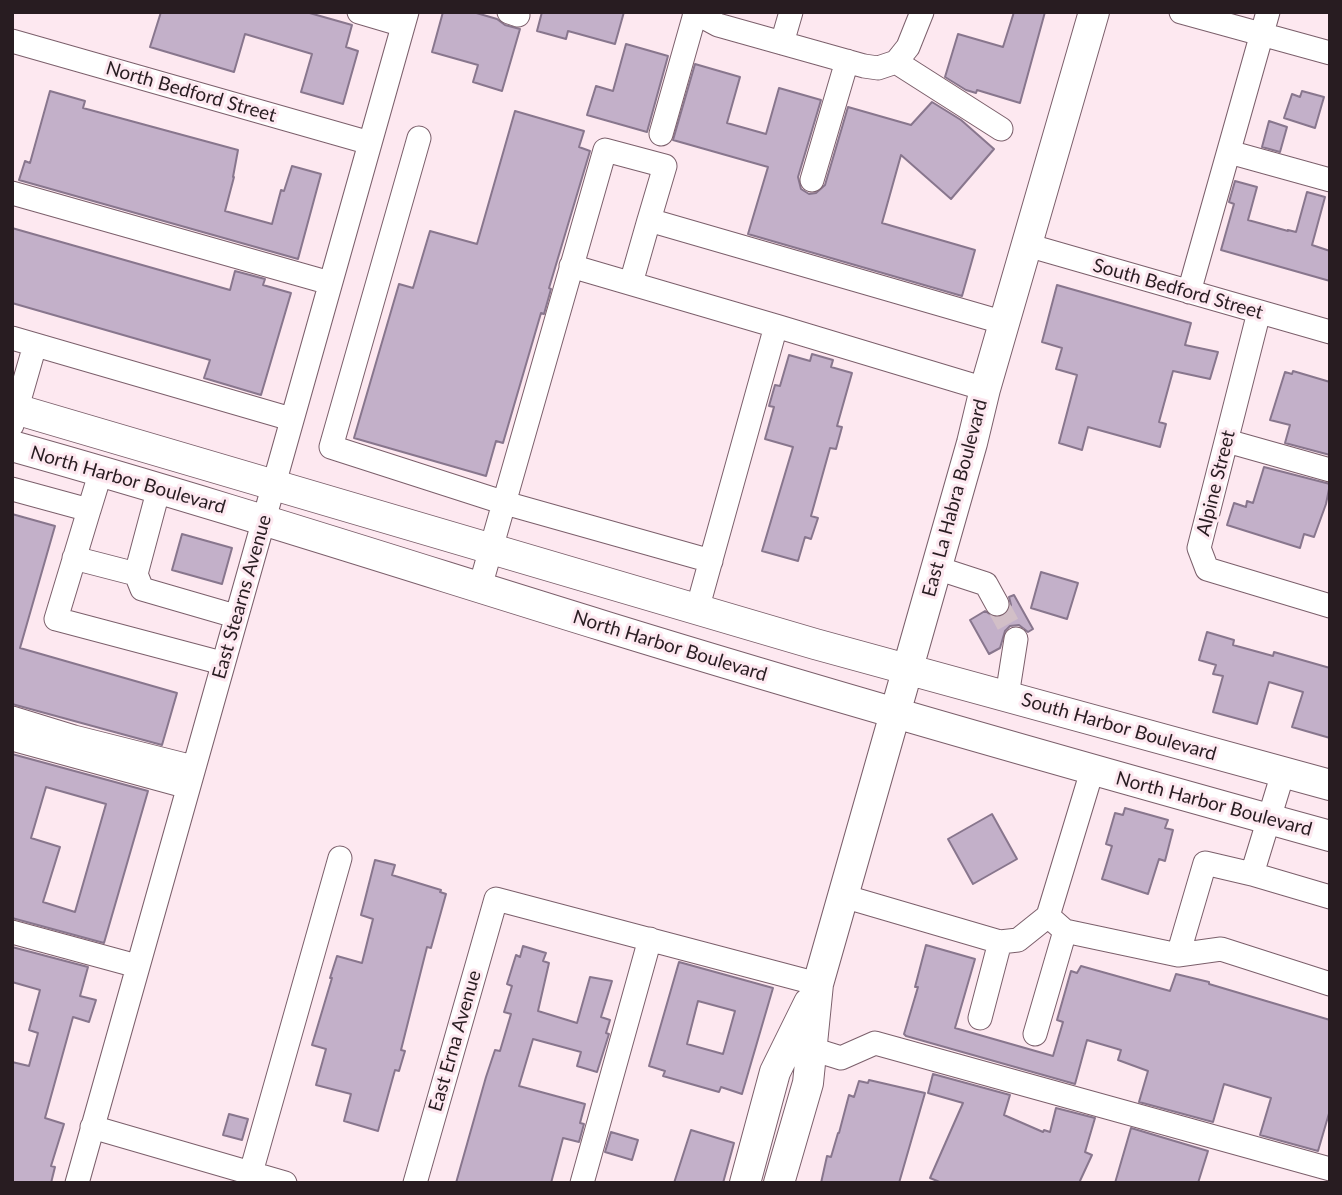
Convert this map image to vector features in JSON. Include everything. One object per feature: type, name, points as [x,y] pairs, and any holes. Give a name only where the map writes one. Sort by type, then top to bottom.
[{"type":"main road","name":"East La Habra Boulevard","points":[[745,1183],[775,1072],[818,984],[1094,12]]},
{"type":"main road","name":"North Harbor Boulevard","points":[[14,414],[274,485],[697,610],[908,668]]},
{"type":"main road","name":"North Harbor Boulevard","points":[[12,446],[159,488],[895,714],[1330,836]]},
{"type":"main road","name":"South Harbor Boulevard","points":[[908,668],[1330,785]]},
{"type":"main road","name":"East La Habra Boulevard","points":[[779,1183],[808,1083],[818,984]]},
{"type":"street","points":[[359,12],[405,18]]},
{"type":"street","points":[[782,43],[791,12]]},
{"type":"street","points":[[661,134],[694,13],[718,25],[878,68],[896,62],[908,47],[922,12]]},
{"type":"street","points":[[1181,12],[1265,23],[1330,53]]},
{"type":"street","name":"East Stearns Avenue","points":[[77,1183],[405,18]]},
{"type":"street","points":[[1189,292],[1265,23]]},
{"type":"street","name":"North Bedford Street","points":[[12,41],[370,143]]},
{"type":"street","points":[[812,180],[847,61]]},
{"type":"street","points":[[896,62],[1000,130]]},
{"type":"street","points":[[419,138],[331,447],[505,503],[711,561]]},
{"type":"street","points":[[480,587],[605,150],[665,166],[631,283]]},
{"type":"street","points":[[1229,152],[1330,180]]},
{"type":"street","points":[[12,193],[330,284]]},
{"type":"street","points":[[649,220],[1005,323]]},
{"type":"street","name":"South Bedford Street","points":[[1027,245],[1330,332]]},
{"type":"street","points":[[571,266],[985,389]]},
{"type":"street","name":"Alpine Street","points":[[1259,312],[1199,548],[1207,569],[1330,606]]},
{"type":"street","points":[[697,610],[776,326]]},
{"type":"street","points":[[12,338],[291,419]]},
{"type":"street","points":[[14,414],[35,345]]},
{"type":"street","points":[[1227,441],[1330,470]]},
{"type":"street","points":[[101,471],[56,619],[222,663]]},
{"type":"street","points":[[139,581],[159,488]]},
{"type":"street","points":[[12,489],[89,510]]},
{"type":"street","points":[[74,558],[236,616]]},
{"type":"street","points":[[937,568],[986,584],[997,604]]},
{"type":"street","points":[[1007,696],[1016,639]]},
{"type":"street","points":[[12,718],[191,777]]},
{"type":"street","points":[[12,739],[191,777]]},
{"type":"street","points":[[1035,1034],[1092,771]]},
{"type":"street","points":[[1252,874],[1283,773]]},
{"type":"street","points":[[250,1178],[340,858]]},
{"type":"street","points":[[1178,955],[1205,863],[1330,897]]},
{"type":"street","points":[[843,896],[1000,942],[1018,940],[1057,923],[1178,955],[1221,949],[1330,984]]},
{"type":"street","name":"East Erna Avenue","points":[[415,1183],[496,899],[650,940]]},
{"type":"street","points":[[12,932],[137,966]]},
{"type":"street","points":[[582,1183],[650,940],[818,984]]},
{"type":"street","points":[[980,1018],[1000,942]]},
{"type":"street","points":[[812,1049],[841,1058],[875,1043],[1330,1169]]},
{"type":"street","points":[[92,1127],[250,1178],[285,1183]]},
{"type":"building","points":[[161,12],[306,12],[352,25],[346,47],[358,51],[343,104],[301,92],[312,54],[245,34],[234,72],[150,47]]},
{"type":"building","points":[[443,12],[473,12],[520,29],[502,91],[473,82],[478,65],[432,52]]},
{"type":"building","points":[[542,12],[624,12],[615,44],[568,31],[566,39],[537,31]]},
{"type":"building","points":[[1014,12],[1045,12],[1020,103],[977,90],[976,93],[966,90],[945,77],[958,34],[1003,47]]},
{"type":"building","points":[[626,44],[668,56],[647,132],[587,115],[596,86],[613,91]]},
{"type":"building","points":[[695,64],[740,77],[727,123],[766,134],[779,88],[821,100],[798,177],[801,189],[809,194],[816,193],[825,185],[848,107],[911,125],[932,102],[961,120],[994,149],[951,199],[901,155],[882,223],[975,250],[962,296],[748,234],[768,167],[673,140]]},
{"type":"building","points":[[50,91],[85,101],[83,108],[238,150],[225,211],[272,224],[281,190],[284,191],[292,166],[321,174],[298,259],[19,180],[25,161],[30,163]]},
{"type":"building","points":[[1302,91],[1324,97],[1315,128],[1284,118],[1292,94],[1300,97]]},
{"type":"building","points":[[515,111],[584,131],[579,147],[590,151],[549,288],[551,289],[544,314],[541,313],[503,443],[496,441],[486,476],[354,438],[399,284],[413,288],[430,231],[477,244]]},
{"type":"building","points":[[1269,121],[1287,127],[1280,152],[1262,147]]},
{"type":"building","points":[[1235,181],[1257,187],[1248,220],[1288,231],[1296,232],[1307,192],[1325,197],[1312,245],[1330,251],[1330,281],[1221,250],[1234,204],[1229,202]]},
{"type":"building","points":[[12,228],[230,290],[235,271],[265,279],[263,285],[291,293],[261,395],[204,378],[210,360],[12,303]]},
{"type":"building","points":[[1057,285],[1191,323],[1185,345],[1218,352],[1210,379],[1173,371],[1159,422],[1166,424],[1160,447],[1088,427],[1082,450],[1059,443],[1077,375],[1056,369],[1062,348],[1042,342]]},
{"type":"building","points":[[812,354],[833,360],[831,367],[852,373],[837,426],[842,427],[836,449],[830,448],[811,516],[818,518],[811,539],[805,537],[798,561],[762,551],[793,447],[765,439],[774,407],[769,406],[775,385],[780,386],[789,355],[810,361]]},
{"type":"building","points":[[1293,371],[1330,382],[1330,455],[1285,443],[1290,425],[1270,420],[1285,372],[1292,374]]},
{"type":"building","points":[[1264,467],[1330,484],[1314,537],[1304,534],[1300,548],[1227,525],[1234,503],[1246,507],[1247,501],[1253,503]]},
{"type":"building","points":[[12,514],[55,526],[20,648],[177,693],[162,745],[12,704]]},
{"type":"building","points":[[182,534],[232,548],[222,584],[172,570]]},
{"type":"building","points":[[1041,572],[1078,583],[1067,619],[1031,608]]},
{"type":"building","points":[[1014,595],[1033,629],[1028,632],[1019,625],[1010,626],[1005,631],[1000,648],[989,654],[970,620],[985,611],[996,618],[1004,616],[1011,605],[1009,597]]},
{"type":"building","points":[[1207,632],[1234,640],[1233,645],[1273,656],[1274,652],[1330,668],[1330,738],[1292,727],[1303,692],[1269,682],[1257,724],[1213,712],[1223,676],[1213,674],[1216,665],[1199,660]]},
{"type":"building","points":[[12,754],[148,791],[104,943],[12,918]],"holes":[[[46,787],[106,804],[75,912],[43,902],[60,847],[31,838]]]},
{"type":"building","points":[[1125,808],[1168,820],[1165,828],[1173,830],[1165,861],[1159,859],[1148,894],[1102,879],[1112,846],[1106,844],[1115,813],[1123,815]]},
{"type":"building","points":[[992,814],[1017,859],[973,884],[948,839]]},
{"type":"building","points":[[375,860],[395,865],[392,875],[441,890],[440,892],[446,894],[431,948],[427,947],[401,1050],[405,1051],[399,1071],[395,1070],[378,1131],[344,1121],[351,1094],[316,1085],[326,1049],[312,1045],[337,956],[362,963],[373,919],[361,915]]},
{"type":"building","points":[[926,945],[975,959],[955,1028],[1053,1056],[1063,1022],[1057,1020],[1071,971],[1077,973],[1081,966],[1170,991],[1176,974],[1330,1020],[1330,1110],[1318,1151],[1260,1135],[1271,1098],[1224,1084],[1213,1122],[1139,1102],[1148,1071],[1118,1060],[1121,1050],[1087,1040],[1075,1084],[906,1036],[904,1034],[918,987],[915,987]]},
{"type":"building","points":[[523,946],[546,953],[543,961],[549,963],[538,1011],[577,1023],[590,977],[612,981],[601,1017],[610,1020],[606,1033],[609,1034],[597,1072],[577,1066],[581,1052],[533,1039],[519,1086],[585,1104],[580,1123],[584,1124],[579,1142],[563,1138],[551,1183],[456,1183],[486,1077],[495,1050],[500,1051],[511,1014],[504,1012],[512,986],[507,984],[516,955],[520,957]]},
{"type":"building","points":[[12,947],[88,967],[80,996],[96,1000],[89,1022],[73,1017],[45,1118],[64,1124],[51,1166],[55,1167],[51,1183],[12,1183],[12,1062],[29,1066],[38,1033],[29,1030],[40,990],[12,982]]},
{"type":"building","points":[[679,962],[773,988],[742,1094],[721,1087],[719,1092],[663,1076],[665,1071],[649,1066]],"holes":[[[698,1001],[735,1011],[723,1054],[687,1044]]]},
{"type":"building","points":[[933,1074],[1010,1095],[1004,1115],[1043,1132],[1050,1132],[1056,1108],[1095,1118],[1085,1152],[1092,1155],[1079,1183],[942,1183],[930,1178],[963,1103],[928,1093]]},
{"type":"building","points":[[869,1080],[925,1093],[899,1183],[821,1183],[827,1156],[831,1157],[849,1095],[854,1097],[859,1081],[868,1083]]},
{"type":"building","points":[[229,1114],[248,1119],[242,1140],[223,1135]]},
{"type":"building","points":[[1131,1128],[1208,1151],[1198,1183],[1115,1183]]},
{"type":"building","points":[[691,1130],[734,1143],[723,1183],[674,1183]]},
{"type":"building","points":[[611,1132],[638,1140],[632,1160],[605,1152]]},
{"type":"tunnel","points":[[997,604],[1016,639]]}]
